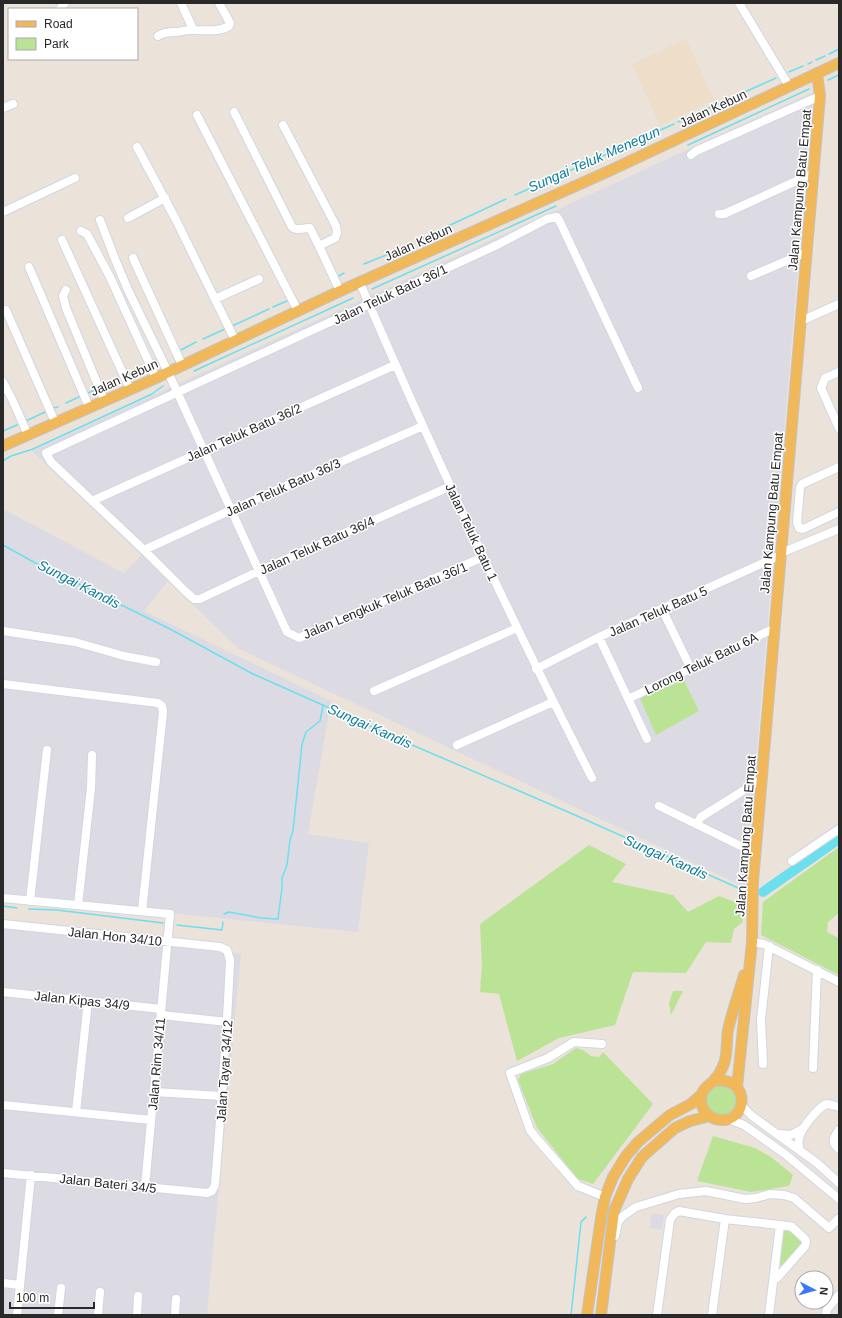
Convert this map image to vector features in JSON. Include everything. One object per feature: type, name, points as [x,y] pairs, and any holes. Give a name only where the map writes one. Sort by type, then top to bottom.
[{"type":"main road","name":"Jalan Kebun","points":[[5,446],[55,422],[156,378],[298,310],[609,170],[839,63]]},
{"type":"main road","name":"Jalan Kampung Batu Empat","points":[[737,1086],[751,956],[755,853],[814,173],[820,96],[817,73]]},
{"type":"main road","name":"Jalan Kampung Batu Empat","points":[[714,1081],[724,1065],[728,1031],[751,956]]},
{"type":"main road","points":[[587,1315],[601,1218],[605,1197],[613,1177],[626,1156],[638,1142],[670,1116],[691,1104],[702,1094],[705,1088],[714,1081],[727,1080],[737,1086],[741,1097],[741,1105],[735,1115],[728,1119],[716,1119],[710,1116],[702,1106],[702,1094]]},
{"type":"main road","points":[[600,1315],[614,1211],[628,1179],[642,1157],[675,1128],[690,1121],[710,1116]]},
{"type":"street","points":[[181,3],[193,29]]},
{"type":"street","points":[[158,36],[162,33],[184,32],[193,29],[211,30],[229,26],[230,23],[220,3]]},
{"type":"street","points":[[739,3],[789,86]]},
{"type":"street","points":[[691,155],[696,151],[820,96]]},
{"type":"street","points":[[3,108],[13,104]]},
{"type":"street","points":[[234,112],[292,226],[294,229],[298,230],[306,227],[310,228],[320,246],[340,291]]},
{"type":"street","points":[[197,115],[298,310]]},
{"type":"street","points":[[283,125],[336,226],[337,232],[335,238],[320,246]]},
{"type":"street","points":[[137,147],[165,198],[235,340]]},
{"type":"street","points":[[719,214],[724,214],[814,173]]},
{"type":"street","points":[[3,212],[75,178]]},
{"type":"street","points":[[128,218],[165,198]]},
{"type":"street","name":"Jalan Teluk Batu 36/1","points":[[92,501],[51,462],[46,453],[497,245],[547,219],[556,217],[560,222],[638,388]]},
{"type":"street","points":[[100,220],[114,259],[128,290],[168,372],[259,571]]},
{"type":"street","points":[[81,231],[87,234],[110,277],[156,378]]},
{"type":"street","points":[[62,240],[130,389]]},
{"type":"street","points":[[751,276],[807,252]]},
{"type":"street","points":[[132,258],[182,365]]},
{"type":"street","points":[[28,267],[90,407]]},
{"type":"street","points":[[215,299],[259,279]]},
{"type":"street","name":"Jalan Teluk Batu 1","points":[[360,283],[395,365],[483,557],[536,668],[592,778]]},
{"type":"street","points":[[66,290],[63,296],[66,308],[104,400]]},
{"type":"street","points":[[801,321],[838,306]]},
{"type":"street","points":[[6,310],[55,422]]},
{"type":"street","name":"Jalan Teluk Batu 36/2","points":[[92,501],[395,365]]},
{"type":"street","points":[[839,372],[825,378],[821,388],[839,428]]},
{"type":"street","points":[[3,382],[28,435]]},
{"type":"street","name":"Jalan Teluk Batu 36/3","points":[[144,550],[231,510],[423,426]]},
{"type":"street","points":[[839,467],[802,484],[800,488],[797,523],[799,528],[803,529],[839,512]]},
{"type":"street","name":"Jalan Teluk Batu 36/4","points":[[144,550],[194,599],[200,599],[259,571],[451,486]]},
{"type":"street","points":[[92,501],[144,550]]},
{"type":"street","name":"Jalan Teluk Batu 5","points":[[536,668],[599,637],[839,529]]},
{"type":"street","name":"Jalan Lengkuk Teluk Batu 36/1","points":[[259,571],[287,632],[299,638],[483,557]]},
{"type":"street","points":[[662,609],[691,670]]},
{"type":"street","points":[[374,691],[517,628]]},
{"type":"street","name":"Lorong Teluk Batu 6A","points":[[628,699],[691,670],[712,658],[775,628]]},
{"type":"street","points":[[3,630],[75,642],[124,656],[156,662]]},
{"type":"street","points":[[599,637],[647,739]]},
{"type":"street","points":[[3,684],[158,703],[162,706],[163,712],[142,911],[3,898]]},
{"type":"street","points":[[457,744],[553,702]]},
{"type":"street","points":[[30,900],[47,750]]},
{"type":"street","points":[[78,905],[91,788],[92,755]]},
{"type":"street","points":[[697,824],[701,816],[762,779]]},
{"type":"street","points":[[659,806],[755,853]]},
{"type":"street","points":[[792,861],[839,829]]},
{"type":"street","name":"Jalan Rim 34/11","points":[[142,911],[170,914],[145,1187]]},
{"type":"street","name":"Jalan Hon 34/10","points":[[3,924],[220,947],[227,950]]},
{"type":"street","points":[[752,942],[769,946],[839,982]]},
{"type":"street","points":[[763,1064],[762,1020],[769,946]]},
{"type":"street","name":"Jalan Tayar 34/12","points":[[212,1191],[214,1185],[228,1022],[230,960],[227,950]]},
{"type":"street","points":[[813,1068],[817,970]]},
{"type":"street","name":"Jalan Kipas 34/9","points":[[3,992],[88,1001],[228,1022]]},
{"type":"street","points":[[76,1112],[88,1001]]},
{"type":"street","points":[[602,1044],[574,1042],[548,1058],[510,1073],[530,1130],[578,1186],[605,1197]]},
{"type":"street","points":[[154,1092],[222,1096]]},
{"type":"street","points":[[800,1151],[798,1140],[802,1129],[820,1108],[828,1104],[839,1107]]},
{"type":"street","points":[[3,1105],[151,1120]]},
{"type":"street","points":[[741,1105],[752,1116],[817,1163],[839,1183]]},
{"type":"street","points":[[728,1119],[744,1125],[785,1154],[838,1200]]},
{"type":"street","points":[[778,1134],[791,1135],[802,1129]]},
{"type":"street","points":[[839,1130],[834,1136],[833,1141],[834,1146],[839,1150]]},
{"type":"street","name":"Jalan Bateri 34/5","points":[[3,1173],[30,1179],[207,1193],[212,1191]]},
{"type":"street","points":[[17,1315],[30,1179]]},
{"type":"street","points":[[607,1265],[618,1222],[623,1216],[636,1207],[679,1194],[706,1191],[745,1199],[770,1194],[784,1195],[794,1198],[829,1228],[839,1217]]},
{"type":"street","points":[[658,1315],[670,1220],[674,1214],[679,1212],[792,1227],[805,1239],[805,1246],[777,1278],[774,1278]]},
{"type":"street","points":[[712,1315],[725,1219]]},
{"type":"street","points":[[769,1315],[780,1225]]},
{"type":"street","points":[[3,1283],[20,1285]]},
{"type":"street","points":[[58,1315],[61,1288]]},
{"type":"street","points":[[98,1315],[100,1292]]},
{"type":"street","points":[[826,1315],[827,1309],[839,1295]]},
{"type":"street","points":[[136,1315],[138,1296]]},
{"type":"street","points":[[175,1315],[176,1299]]},
{"type":"shaded area","points":[[686,39],[714,100],[660,125],[632,64]]},
{"type":"shaded area","points":[[813,92],[745,887],[239,649],[168,581],[144,611],[331,701],[308,834],[369,843],[358,932],[3,896],[3,509],[124,573],[141,555],[32,451]]},
{"type":"shaded area","points":[[3,928],[241,954],[207,1315],[3,1315]]},
{"type":"shaded area","points":[[652,1213],[664,1215],[662,1230],[650,1228]]},
{"type":"green space","points":[[684,680],[699,711],[656,735],[640,698]]},
{"type":"green space","points":[[589,845],[626,864],[612,882],[673,895],[688,912],[719,896],[740,904],[743,922],[734,929],[731,943],[706,942],[686,973],[633,972],[615,1025],[559,1038],[517,1061],[499,994],[480,992],[482,965],[480,924]]},
{"type":"green space","points":[[839,847],[839,913],[828,922],[827,932],[839,938],[839,975],[761,935],[763,902]]},
{"type":"green space","points":[[673,991],[683,991],[671,1015],[669,1003]]},
{"type":"green space","points":[[576,1048],[583,1050],[591,1056],[599,1057],[603,1052],[653,1104],[593,1184],[578,1179],[537,1128],[518,1080],[521,1074],[553,1064]]},
{"type":"green space","points":[[715,1084],[733,1087],[738,1100],[730,1113],[719,1115],[710,1110],[707,1105],[705,1100],[707,1094]]},
{"type":"green space","points":[[713,1136],[755,1148],[771,1157],[793,1175],[789,1186],[751,1192],[697,1181]]},
{"type":"green space","points":[[785,1230],[790,1230],[802,1243],[783,1266],[778,1265],[782,1233]]},
{"type":"waterway","name":"Sungai Teluk Menegun","points":[[829,54],[839,49]]},
{"type":"waterway","name":"Sungai Teluk Menegun","points":[[816,60],[825,56]]},
{"type":"waterway","name":"Sungai Teluk Menegun","points":[[808,64],[812,62]]},
{"type":"waterway","name":"Sungai Teluk Menegun","points":[[789,72],[803,66]]},
{"type":"waterway","points":[[828,80],[839,75]]},
{"type":"waterway","name":"Sungai Teluk Menegun","points":[[700,112],[776,78]]},
{"type":"waterway","points":[[688,145],[809,89]]},
{"type":"waterway","name":"Sungai Teluk Menegun","points":[[678,122],[695,114]]},
{"type":"waterway","name":"Sungai Teluk Menegun","points":[[515,195],[674,124]]},
{"type":"waterway","name":"Sungai Teluk Menegun","points":[[416,241],[506,199]]},
{"type":"waterway","points":[[372,289],[556,206]]},
{"type":"waterway","name":"Sungai Teluk Menegun","points":[[364,264],[411,245]]},
{"type":"waterway","name":"Sungai Teluk Menegun","points":[[337,277],[344,273]]},
{"type":"waterway","points":[[194,371],[353,298]]},
{"type":"waterway","name":"Sungai Teluk Menegun","points":[[273,307],[287,301]]},
{"type":"waterway","name":"Sungai Teluk Menegun","points":[[232,326],[269,309]]},
{"type":"waterway","name":"Sungai Teluk Menegun","points":[[203,339],[225,329]]},
{"type":"waterway","name":"Sungai Teluk Menegun","points":[[181,350],[196,342]]},
{"type":"waterway","name":"Sungai Teluk Menegun","points":[[152,362],[159,359]]},
{"type":"waterway","name":"Sungai Teluk Menegun","points":[[130,373],[144,366]]},
{"type":"waterway","name":"Sungai Teluk Menegun","points":[[102,386],[117,379]]},
{"type":"waterway","points":[[3,461],[11,456],[33,449],[152,394],[163,386]]},
{"type":"waterway","name":"Sungai Teluk Menegun","points":[[86,394],[97,389]]},
{"type":"waterway","name":"Sungai Teluk Menegun","points":[[66,403],[81,396]]},
{"type":"waterway","name":"Sungai Teluk Menegun","points":[[53,408],[58,407]]},
{"type":"waterway","name":"Sungai Teluk Menegun","points":[[26,421],[45,412]]},
{"type":"waterway","name":"Sungai Teluk Menegun","points":[[3,431],[19,424]]},
{"type":"waterway","name":"Sungai Kandis","points":[[3,545],[39,565],[170,629],[253,674],[745,891]]},
{"type":"waterway","points":[[224,914],[229,912],[261,918],[278,919],[282,878],[287,865],[290,840],[293,831],[302,744],[306,732],[320,721],[323,706]]},
{"type":"waterway","name":"Sungai Kandis","points":[[763,892],[839,839]]},
{"type":"waterway","points":[[3,906],[17,908]]},
{"type":"waterway","points":[[29,909],[57,910],[163,923]]},
{"type":"waterway","points":[[177,925],[222,930],[223,922]]},
{"type":"waterway","points":[[571,1315],[581,1222],[586,1217]]}]
